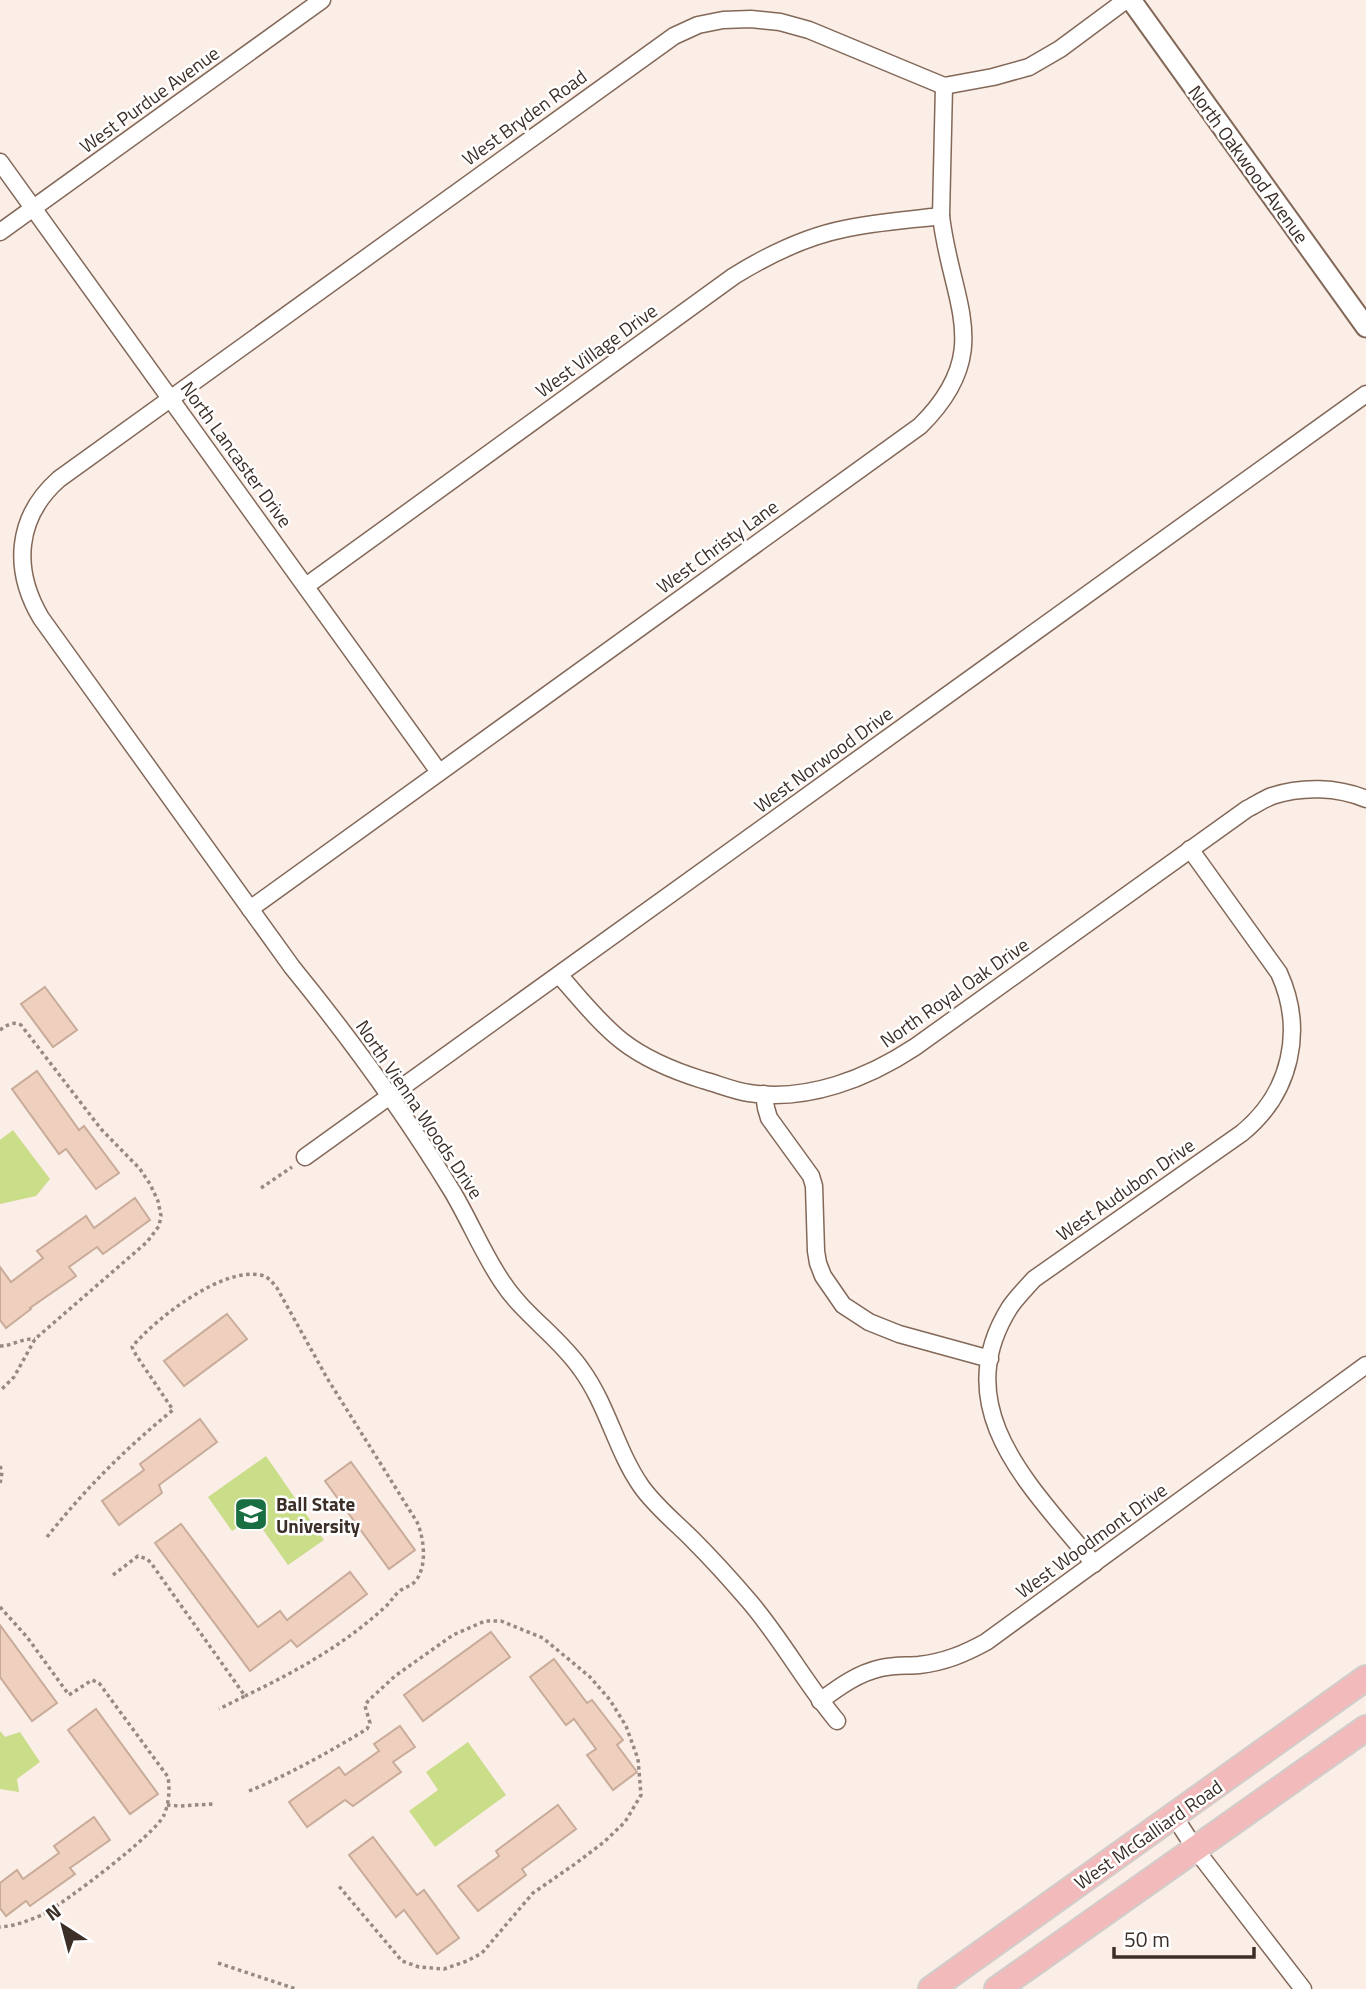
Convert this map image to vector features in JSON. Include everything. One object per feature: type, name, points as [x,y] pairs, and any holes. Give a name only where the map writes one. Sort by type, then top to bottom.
[{"type":"main road","name":"West McGalliard Road","points":[[931,1989],[1366,1678]]},
{"type":"main road","name":"West McGalliard Road","points":[[997,1989],[1366,1728]]},
{"type":"street","name":"West Purdue Avenue","points":[[0,232],[322,0]]},
{"type":"street","points":[[944,86],[1030,67],[1060,50],[1129,0]]},
{"type":"street","name":"North Oakwood Avenue","points":[[1129,0],[1366,327]]},
{"type":"street","name":"West Bryden Road","points":[[24,538],[35,506],[59,479],[674,36],[698,25],[723,20],[780,22],[809,30],[944,86]]},
{"type":"street","name":"West Christy Lane","points":[[250,909],[920,426],[934,412],[945,398],[961,363],[964,326],[941,216],[944,86]]},
{"type":"street","name":"North Lancaster Drive","points":[[0,162],[439,772]]},
{"type":"street","name":"West Village Drive","points":[[306,586],[757,262],[799,242],[843,229],[941,216]]},
{"type":"street","name":"West Norwood Drive","points":[[305,1157],[1366,394]]},
{"type":"street","name":"North Vienna Woods Drive","points":[[24,538],[22,564],[25,585],[41,618],[389,1097],[453,1192],[505,1287],[581,1368],[604,1407],[625,1459],[643,1490],[710,1557],[752,1604],[837,1721]]},
{"type":"street","name":"North Royal Oak Drive","points":[[559,975],[619,1039],[649,1059],[685,1074],[748,1093],[802,1093],[838,1085],[889,1064],[1247,809],[1272,796],[1320,789],[1341,791],[1366,799]]},
{"type":"street","name":"West Audubon Drive","points":[[1094,1564],[1009,1457],[994,1423],[987,1373],[993,1342],[1001,1323],[1034,1279],[1258,1121],[1277,1092],[1285,1073],[1292,1037],[1291,1012],[1286,989],[1279,973],[1190,849]]},
{"type":"street","points":[[764,1094],[769,1118],[811,1176],[814,1186],[818,1263],[823,1276],[843,1305],[869,1322],[899,1334],[990,1359]]},
{"type":"street","name":"West Woodmont Drive","points":[[820,1701],[849,1680],[868,1672],[884,1667],[933,1663],[961,1656],[986,1642],[1366,1365]]},
{"type":"street","points":[[1174,1816],[1196,1850],[1303,1989]]},
{"type":"path","points":[[0,1030],[10,1024],[21,1025],[101,1129],[140,1169],[158,1201],[161,1216],[159,1226],[147,1242],[35,1339],[14,1377],[0,1391]]},
{"type":"path","points":[[261,1188],[305,1157]]},
{"type":"path","points":[[47,1537],[115,1460],[173,1410],[136,1355],[132,1347],[137,1341],[158,1322],[208,1286],[247,1275],[262,1275],[270,1280],[338,1396],[417,1522],[422,1533],[422,1567],[412,1586],[402,1588],[386,1606],[321,1656],[219,1709]]},
{"type":"path","points":[[0,1346],[35,1339]]},
{"type":"path","points":[[0,1466],[0,1484]]},
{"type":"path","points":[[113,1575],[138,1556],[147,1559],[245,1696]]},
{"type":"path","points":[[0,1607],[27,1637],[67,1694],[72,1694],[92,1680],[99,1683],[168,1777],[169,1788],[165,1814],[159,1823],[76,1892],[30,1920],[0,1927]]},
{"type":"path","points":[[249,1791],[326,1755],[367,1729],[370,1723],[365,1706],[383,1686],[453,1634],[485,1621],[500,1620],[542,1638],[590,1677],[610,1700],[626,1726],[638,1759],[641,1795],[625,1822],[575,1864],[533,1893],[482,1953],[444,1969],[419,1967],[402,1961],[337,1884]]},
{"type":"path","points":[[167,1805],[213,1804]]},
{"type":"path","points":[[218,1963],[286,1988],[296,1989]]},
{"type":"green space","points":[[13,1130],[50,1179],[36,1196],[0,1204],[0,1140]]},
{"type":"green space","points":[[266,1456],[324,1540],[288,1565],[254,1517],[232,1531],[208,1497]]},
{"type":"green space","points":[[0,1731],[5,1737],[20,1732],[40,1762],[17,1779],[19,1792],[0,1789]]},
{"type":"green space","points":[[468,1742],[506,1795],[435,1847],[409,1811],[438,1790],[426,1772]]},
{"type":"building","points":[[45,987],[77,1030],[53,1047],[21,1004]]},
{"type":"building","points":[[37,1071],[79,1130],[84,1126],[119,1173],[96,1189],[66,1149],[59,1154],[12,1089]]},
{"type":"building","points":[[135,1198],[150,1220],[103,1254],[97,1247],[69,1267],[76,1276],[6,1328],[0,1320],[0,1267],[11,1282],[43,1258],[37,1251],[86,1216],[94,1228]]},
{"type":"building","points":[[227,1314],[247,1339],[184,1386],[164,1361]]},
{"type":"building","points":[[200,1419],[217,1442],[159,1485],[162,1493],[119,1525],[102,1501],[144,1470],[140,1464]]},
{"type":"building","points":[[351,1462],[415,1550],[389,1569],[325,1481]]},
{"type":"building","points":[[181,1524],[258,1627],[280,1611],[287,1620],[350,1572],[367,1594],[297,1647],[291,1640],[250,1671],[155,1543]]},
{"type":"building","points":[[0,1625],[57,1703],[32,1721],[0,1677]]},
{"type":"building","points":[[491,1632],[510,1657],[423,1721],[404,1695]]},
{"type":"building","points":[[554,1659],[587,1703],[592,1700],[623,1740],[617,1745],[637,1772],[613,1790],[587,1755],[596,1749],[574,1719],[566,1725],[530,1677]]},
{"type":"building","points":[[96,1709],[158,1794],[130,1814],[68,1730]]},
{"type":"building","points":[[400,1726],[415,1747],[393,1762],[401,1772],[353,1806],[345,1800],[307,1827],[289,1802],[339,1767],[345,1775],[379,1751],[374,1744]]},
{"type":"building","points":[[558,1805],[576,1829],[522,1869],[526,1875],[478,1911],[458,1886],[499,1856],[496,1851]]},
{"type":"building","points":[[94,1817],[110,1840],[70,1868],[75,1874],[30,1906],[26,1901],[6,1916],[0,1908],[0,1883],[17,1870],[23,1879],[59,1853],[54,1846]]},
{"type":"building","points":[[373,1837],[417,1895],[424,1890],[459,1938],[437,1954],[404,1910],[396,1917],[349,1855]]},
{"type":"place","name":"Ball State University","points":[[251,1514]]}]
